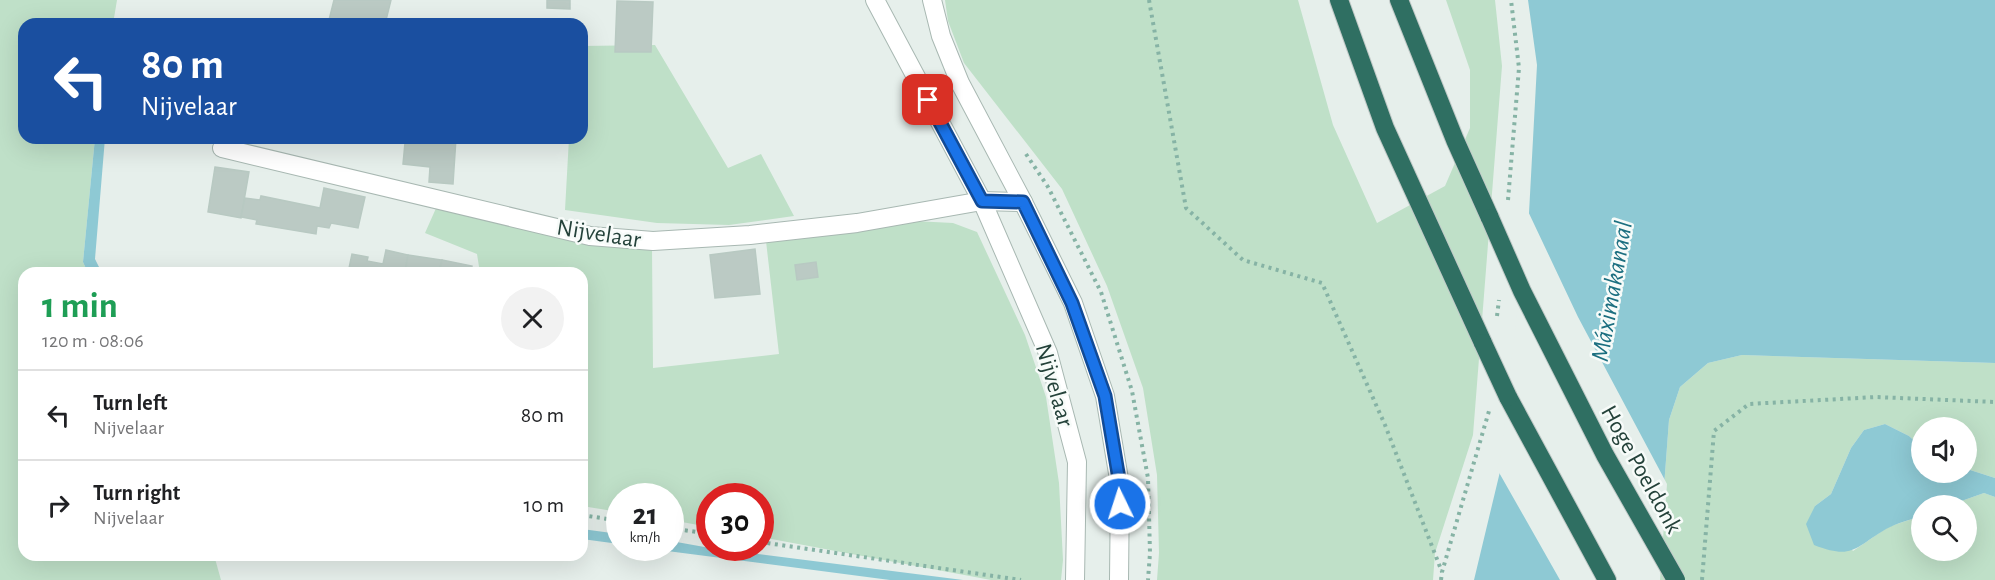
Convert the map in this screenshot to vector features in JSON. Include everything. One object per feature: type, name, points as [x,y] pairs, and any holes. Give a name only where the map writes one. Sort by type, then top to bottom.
[{"type":"highway","points":[[1339,0],[1384,128],[1483,343],[1508,397],[1607,580]]},
{"type":"highway","name":"Hoge Poeldonk","points":[[1399,0],[1455,140],[1522,291],[1605,455],[1676,580]]},
{"type":"street","name":"Nijvelaar","points":[[874,0],[982,201],[1048,352],[1077,462],[1075,580]]},
{"type":"street","name":"Nijvelaar","points":[[932,0],[941,36],[960,82],[1023,202],[1072,303],[1105,396],[1120,485],[1119,580]]},
{"type":"street","name":"Nijvelaar","points":[[222,148],[590,236],[653,241],[750,235],[857,223],[982,201],[1023,202]]},
{"type":"path","points":[[1149,0],[1186,208],[1243,260],[1322,284],[1385,424],[1442,572],[1441,580]]},
{"type":"path","points":[[1702,580],[1714,431],[1749,404],[1876,397],[1995,402]]},
{"type":"path","points":[[588,516],[606,519]]},
{"type":"path","points":[[774,544],[1021,580]]},
{"type":"green space","points":[[0,0],[117,0],[114,18],[18,18],[18,144],[94,144],[83,262],[85,267],[18,267],[18,561],[216,561],[221,580],[0,580]]},
{"type":"green space","points":[[945,0],[1298,0],[1333,125],[1377,223],[1445,186],[1470,128],[1470,70],[1446,0],[1495,0],[1502,66],[1473,435],[1435,553],[1433,580],[1157,580],[1159,553],[1157,475],[1143,388],[1107,286],[1062,189],[964,63],[948,21]]},
{"type":"green space","points":[[655,45],[728,168],[761,154],[794,216],[729,225],[657,223],[565,210],[569,144],[588,144],[588,46]]},
{"type":"green space","points":[[437,206],[617,248],[652,248],[653,368],[779,354],[766,241],[914,221],[953,223],[977,232],[1025,335],[1046,397],[1059,483],[1063,560],[1061,580],[991,580],[774,539],[774,483],[696,483],[696,525],[684,522],[684,483],[606,483],[606,510],[588,507],[588,267],[479,267],[477,254],[425,233]]},
{"type":"green space","points":[[1742,355],[1995,363],[1995,478],[1977,472],[1977,417],[1911,417],[1911,438],[1885,424],[1864,430],[1851,448],[1831,494],[1815,506],[1853,551],[1888,527],[1911,519],[1911,561],[1977,561],[1977,495],[1984,493],[1995,497],[1995,580],[1657,580],[1669,420],[1680,387],[1708,363]]},
{"type":"water","name":"Máximakanaal","points":[[1528,0],[1995,0],[1995,363],[1742,355],[1708,363],[1680,387],[1669,420],[1657,580],[1474,580],[1504,455],[1527,250],[1537,65]]},
{"type":"water","points":[[94,144],[105,144],[95,259],[99,267],[85,267],[83,262]]},
{"type":"water","points":[[1885,424],[1911,438],[1911,483],[1977,483],[1977,472],[1995,478],[1995,497],[1984,493],[1977,495],[1911,495],[1911,520],[1890,527],[1853,550],[1837,552],[1814,545],[1806,524],[1815,506],[1831,494],[1851,448],[1864,430]]},
{"type":"water","points":[[588,530],[606,532],[606,542],[588,540]]},
{"type":"water","points":[[684,543],[696,545],[696,555],[684,553]]},
{"type":"water","points":[[774,556],[963,580],[890,580],[744,561],[774,561]]},
{"type":"pier","points":[[1526,207],[1578,317],[1667,484],[1660,580],[1560,580],[1497,469],[1501,455],[1524,250]]},
{"type":"building","points":[[334,0],[391,0],[386,18],[330,18]]},
{"type":"building","points":[[547,0],[570,0],[570,9],[547,8]]},
{"type":"building","points":[[617,1],[653,2],[651,52],[615,52]]},
{"type":"building","points":[[405,144],[456,144],[453,184],[429,182],[430,167],[403,164]]},
{"type":"building","points":[[215,167],[249,172],[241,218],[208,212]]},
{"type":"building","points":[[324,188],[365,197],[358,228],[331,223],[329,228],[317,226],[316,234],[256,224],[257,220],[241,217],[245,198],[260,200],[261,196],[320,208]]},
{"type":"building","points":[[755,249],[760,294],[715,298],[710,255]]},
{"type":"building","points":[[386,250],[408,255],[406,267],[349,267],[352,254],[368,257],[367,261],[383,264]]},
{"type":"building","points":[[408,255],[442,260],[440,267],[406,267]]},
{"type":"building","points":[[442,260],[472,266],[472,267],[440,267]]},
{"type":"building","points":[[816,262],[818,277],[797,280],[795,265]]},
{"type":"route","points":[[928,100],[982,201],[1023,202],[1072,303],[1105,396],[1120,485],[1120,504]]}]
